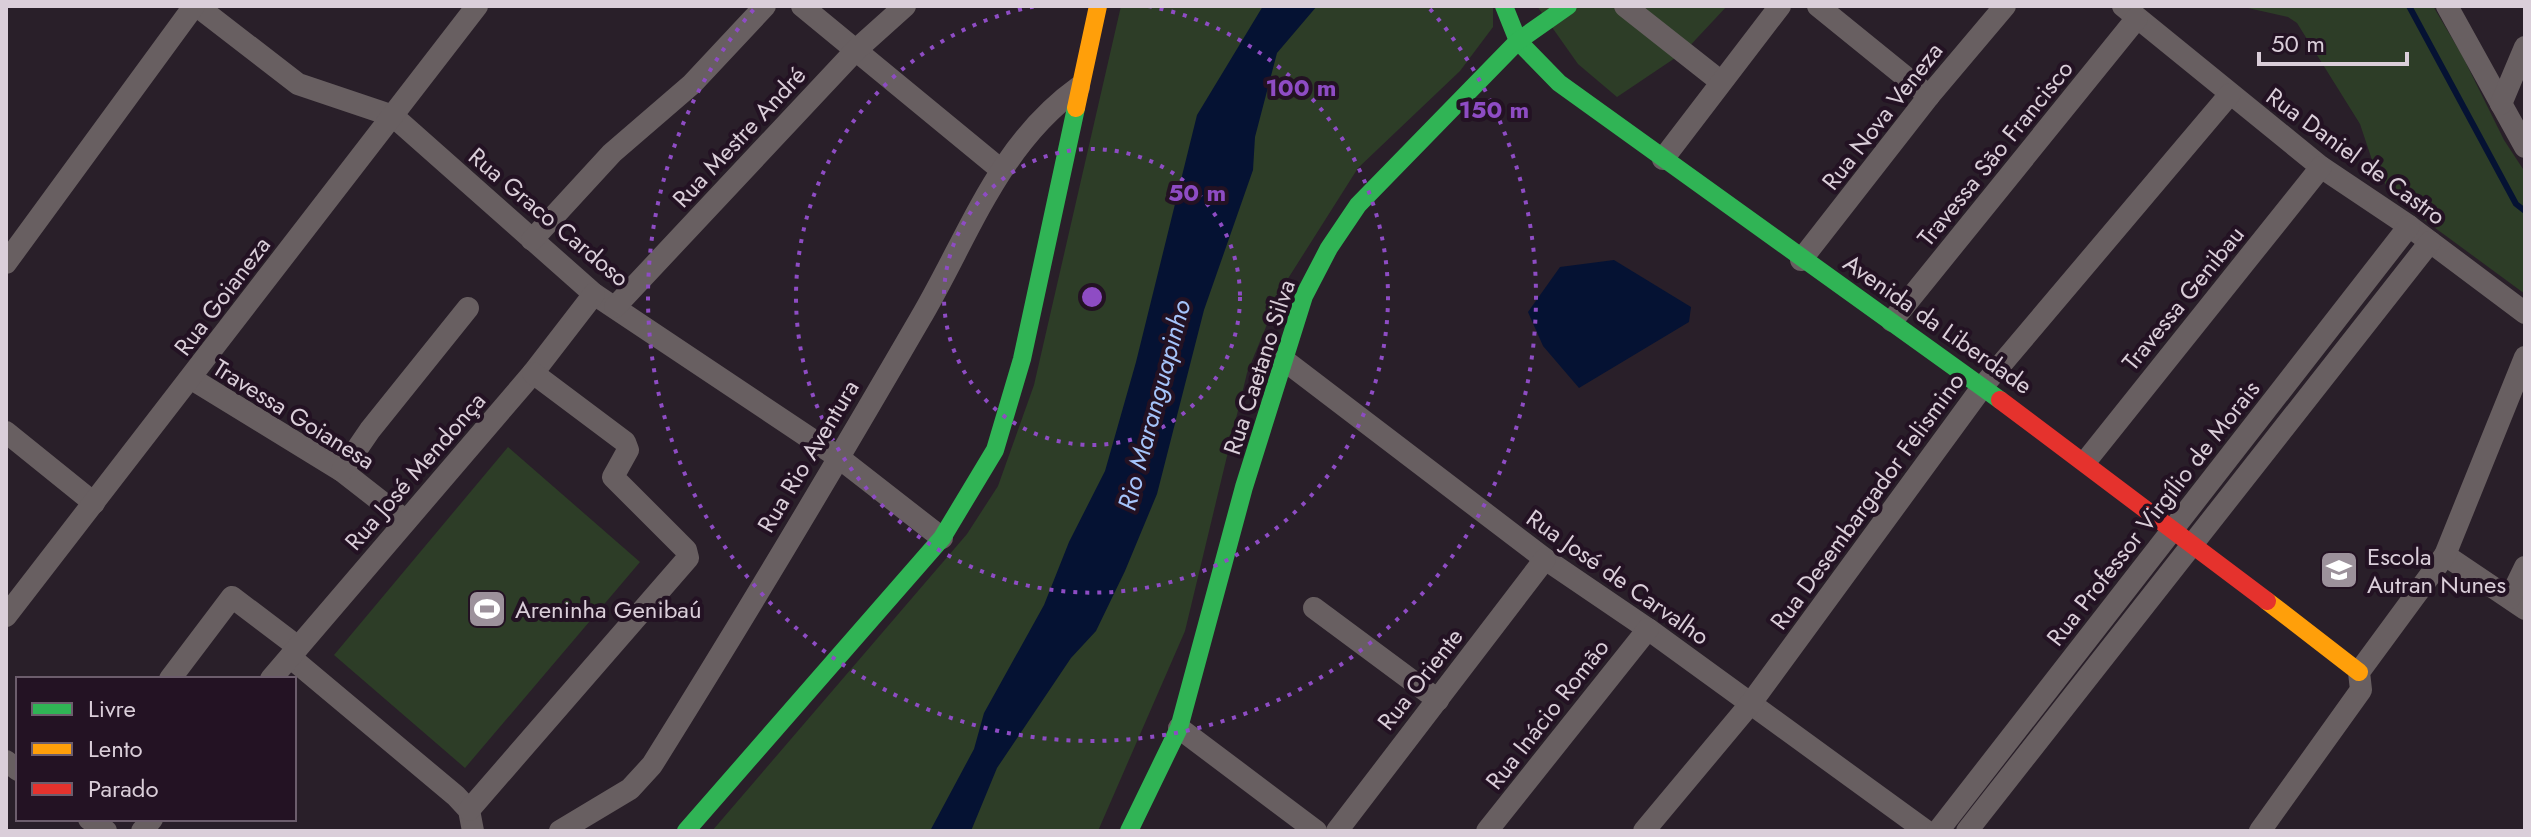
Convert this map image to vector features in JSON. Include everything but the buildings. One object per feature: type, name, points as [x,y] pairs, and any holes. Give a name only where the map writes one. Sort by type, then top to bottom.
[{"type":"street","name":"Rua Graco Cardoso","points":[[196,6],[298,84],[393,116],[594,294],[838,457],[942,538]]},
{"type":"street","points":[[6,263],[196,6]]},
{"type":"street","name":"Rua Goianeza","points":[[6,616],[477,6]]},
{"type":"street","points":[[532,240],[612,153],[692,84],[765,6]]},
{"type":"street","points":[[802,6],[1000,169]]},
{"type":"street","name":"Rua Mestre André","points":[[615,307],[856,50],[905,6]]},
{"type":"street","name":"Avenida da Liberdade","points":[[1504,6],[1518,41],[1559,83],[1801,260],[1892,321],[2086,461],[2359,672]]},
{"type":"street","name":"Rua Caetano Silva","points":[[1129,831],[1179,728],[1244,487],[1304,296],[1329,248],[1358,205],[1518,41],[1568,6]]},
{"type":"street","points":[[1625,6],[1720,81]]},
{"type":"street","points":[[1663,159],[1780,6]]},
{"type":"street","points":[[1818,6],[1929,96]]},
{"type":"street","name":"Rua Nova Veneza","points":[[1801,260],[1929,96],[2005,6]]},
{"type":"street","points":[[2447,6],[2525,147]]},
{"type":"street","points":[[686,831],[942,538],[980,481],[1005,421],[1022,359],[1093,8]]},
{"type":"street","name":"Rua Daniel de Castro","points":[[2130,12],[2321,167],[2409,226],[2525,313]]},
{"type":"street","name":"Travessa São Francisco","points":[[1892,321],[2130,12]]},
{"type":"street","points":[[2501,104],[2525,47]]},
{"type":"street","name":"Rua Rio Aventura","points":[[560,831],[630,789],[652,765],[922,316],[1000,169],[1035,124],[1079,87]]},
{"type":"street","name":"Rua Desembargador Felismino","points":[[1644,831],[1751,703],[1983,386],[2230,94]]},
{"type":"street","name":"Travessa Genibau","points":[[2086,461],[2321,167]]},
{"type":"street","name":"Rua Professor Virgílio de Morais","points":[[1938,831],[2409,226]]},
{"type":"street","name":"Rua Professor Virgílio de Morais","points":[[1967,831],[2430,242]]},
{"type":"street","name":"Rua José Mendonça","points":[[273,677],[533,373],[594,294]]},
{"type":"street","points":[[342,471],[370,430],[468,308]]},
{"type":"street","points":[[2260,831],[2361,690],[2359,672],[2445,555],[2525,357]]},
{"type":"street","name":"Rua José de Carvalho","points":[[1284,360],[1545,559],[1648,629],[1926,831]]},
{"type":"street","points":[[172,677],[232,597],[471,820],[685,564],[686,550],[613,477],[628,450],[625,442],[533,373]]},
{"type":"street","name":"Travessa Goianesa","points":[[192,379],[342,471],[406,521]]},
{"type":"street","points":[[6,432],[94,503]]},
{"type":"street","points":[[2445,555],[2518,604],[2525,567]]},
{"type":"street","name":"Rua Oriente","points":[[1337,831],[1545,559]]},
{"type":"street","points":[[1314,608],[1438,700]]},
{"type":"street","name":"Rua Inácio Romão","points":[[1487,831],[1648,629]]},
{"type":"street","points":[[2068,665],[2086,680]]},
{"type":"street","points":[[1179,728],[1316,831]]},
{"type":"green space","points":[[1121,6],[1493,6],[1493,27],[1460,71],[1358,168],[1282,288],[1247,373],[1185,631],[1098,831],[712,831],[967,534],[998,486],[1034,385]]},
{"type":"green space","points":[[1537,6],[1727,6],[1684,52],[1617,97],[1578,64]]},
{"type":"green space","points":[[2239,6],[2433,6],[2462,55],[2504,140],[2525,172],[2525,294],[2393,197],[2373,163],[2360,124],[2297,23],[2288,17]]},
{"type":"green space","name":"Areninha Genibaú","points":[[508,447],[640,562],[465,768],[334,655]]},
{"type":"water","name":"Rio Maranguapinho","points":[[1263,6],[1317,6],[1277,53],[1255,137],[1253,170],[1204,310],[1157,494],[1096,631],[1071,658],[997,768],[971,831],[930,831],[974,749],[984,713],[1044,605],[1069,542],[1105,471],[1136,362],[1197,115]]},
{"type":"water","points":[[1614,260],[1691,307],[1689,322],[1579,388],[1543,346],[1528,312],[1560,267]]},
{"type":"waterway","points":[[2409,6],[2516,204],[2525,211]]},
{"type":"traffic: fast","points":[[1504,6],[1518,41],[1559,83],[2000,400]]},
{"type":"traffic: fast","points":[[1129,831],[1179,728],[1244,487],[1304,296],[1329,248],[1358,205],[1518,41],[1568,6]]},
{"type":"traffic: fast","points":[[686,831],[942,538],[995,450],[1022,359],[1076,108]]},
{"type":"traffic: slow","points":[[1076,108],[1098,6]]},
{"type":"traffic: slow","points":[[2267,601],[2359,672]]},
{"type":"traffic: jam","points":[[2000,400],[2267,601]]},
{"type":"place","name":"Escola Autran Nunes","points":[[2339,570]]},
{"type":"place","name":"Areninha Genibaú","points":[[487,609]]}]
